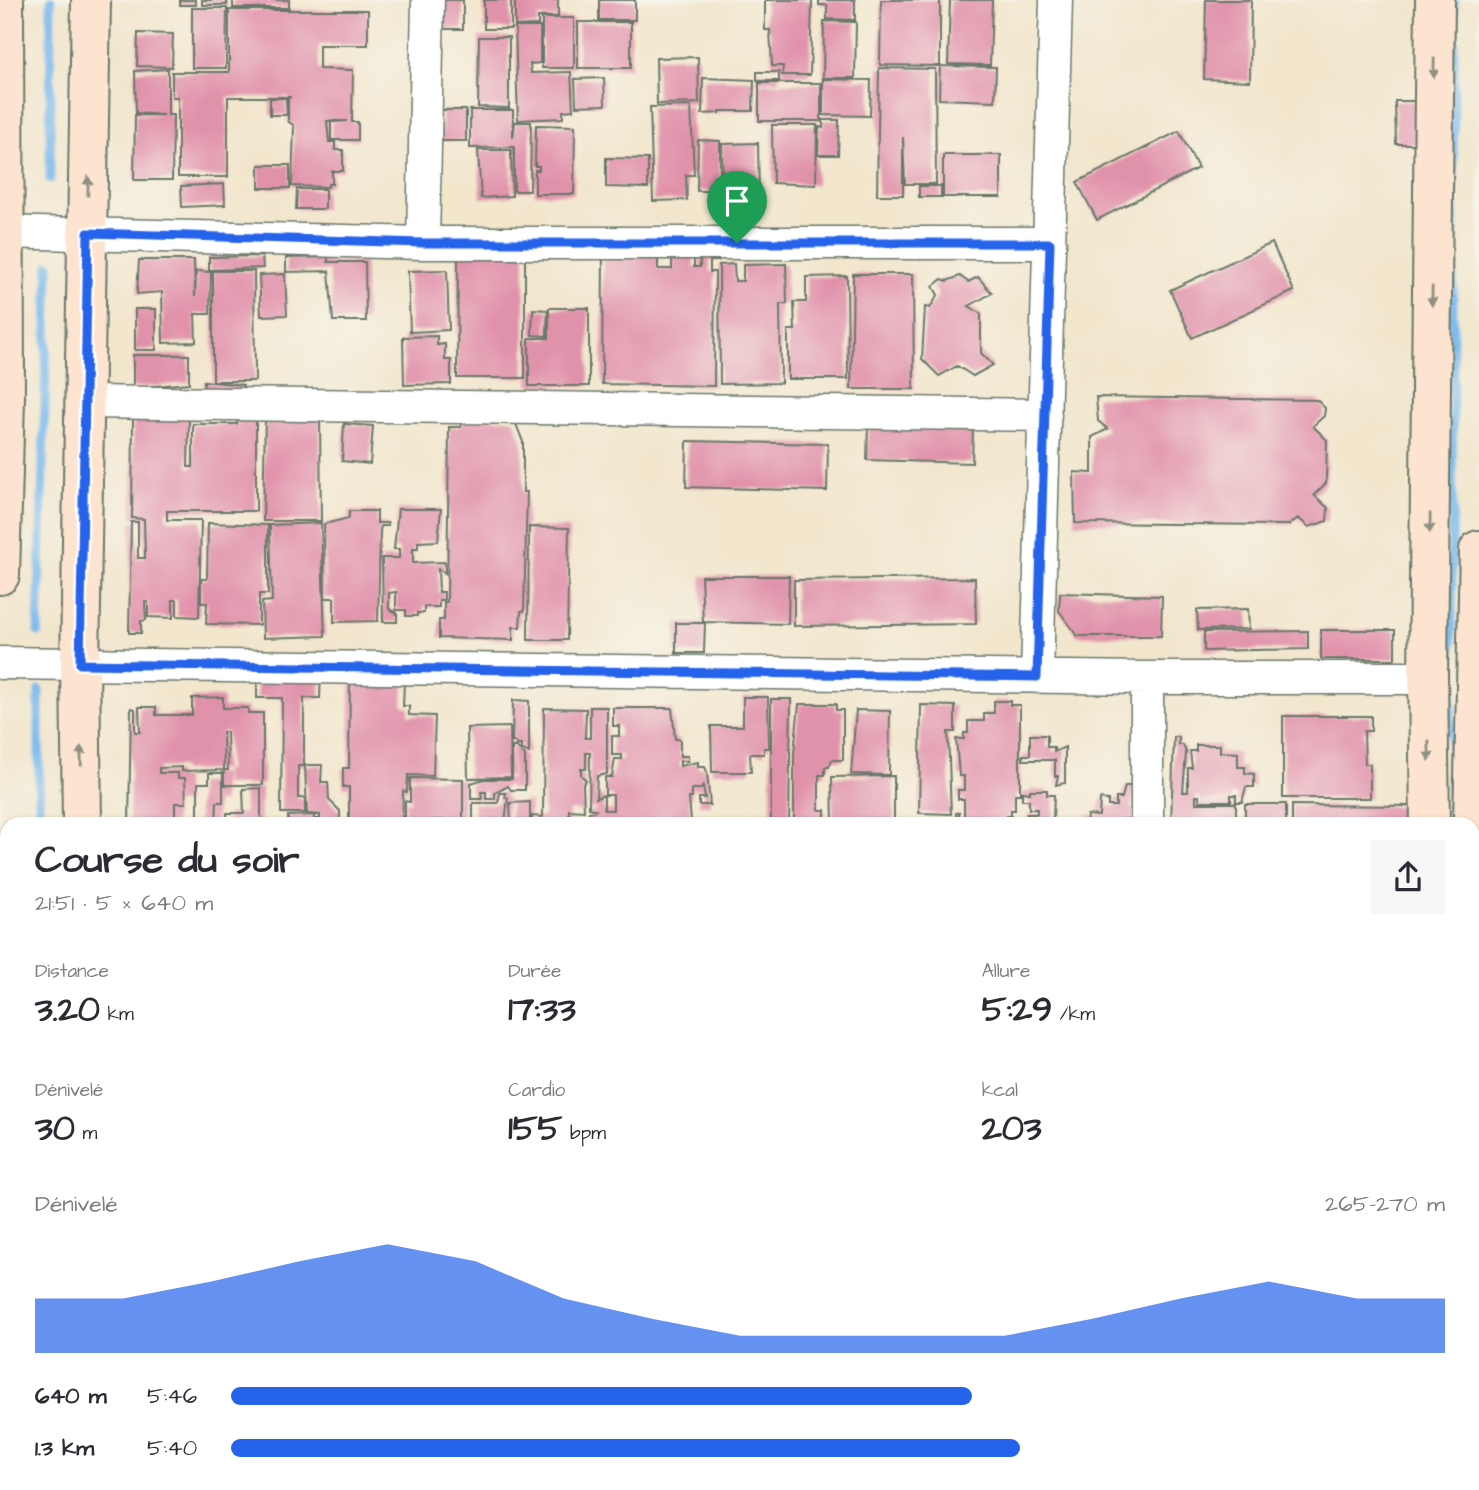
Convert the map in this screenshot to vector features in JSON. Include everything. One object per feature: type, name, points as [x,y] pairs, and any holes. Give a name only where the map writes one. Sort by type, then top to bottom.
[{"type":"street","points":[[0,575],[4,0]]},
{"type":"street","points":[[82,817],[80,664],[91,0]]},
{"type":"street","points":[[423,243],[428,0]]},
{"type":"street","points":[[1037,677],[1056,0]]},
{"type":"street","points":[[1430,817],[1428,678],[1435,0]]},
{"type":"street","points":[[3,232],[423,243],[1050,243]]},
{"type":"street","points":[[86,402],[1045,415]]},
{"type":"street","points":[[1473,817],[1479,550]]},
{"type":"street","points":[[0,663],[1037,677],[1428,678]]},
{"type":"street","points":[[1147,678],[1147,817]]},
{"type":"building","points":[[180,0],[195,0],[196,5],[180,5]]},
{"type":"building","points":[[202,0],[227,0],[227,5],[202,5]]},
{"type":"building","points":[[233,0],[289,0],[289,8],[233,8]]},
{"type":"building","points":[[431,0],[463,0],[463,29],[431,29]]},
{"type":"building","points":[[484,0],[511,0],[511,29],[484,29]]},
{"type":"building","points":[[515,0],[558,0],[558,17],[538,17],[538,25],[515,26]]},
{"type":"building","points":[[599,0],[635,0],[635,20],[599,20]]},
{"type":"building","points":[[765,0],[812,0],[810,75],[782,75],[783,66],[772,66],[770,30],[765,30]]},
{"type":"building","points":[[819,0],[855,0],[855,20],[827,19],[827,5],[819,5]]},
{"type":"building","points":[[881,0],[940,0],[940,66],[880,65]]},
{"type":"building","points":[[950,0],[992,0],[990,65],[948,64]]},
{"type":"building","points":[[1206,0],[1251,0],[1250,81],[1204,79]]},
{"type":"building","points":[[192,8],[227,8],[226,68],[192,68]]},
{"type":"building","points":[[229,10],[368,10],[368,45],[319,45],[319,69],[353,70],[352,122],[358,122],[358,140],[331,140],[331,122],[347,121],[327,121],[329,142],[335,142],[335,150],[343,150],[343,171],[332,171],[332,184],[328,184],[328,187],[292,186],[294,126],[288,121],[288,98],[291,97],[228,97],[228,177],[178,177],[178,97],[172,97],[172,72],[229,72]]},
{"type":"building","points":[[542,18],[574,18],[574,68],[542,68]]},
{"type":"building","points":[[824,21],[856,22],[855,78],[823,78]]},
{"type":"building","points":[[578,22],[631,22],[631,68],[578,68]]},
{"type":"building","points":[[515,27],[540,27],[540,63],[530,64],[531,73],[571,72],[573,110],[563,111],[563,118],[518,120]]},
{"type":"building","points":[[138,33],[173,34],[172,67],[137,66]]},
{"type":"building","points":[[479,37],[509,37],[509,108],[478,107]]},
{"type":"building","points":[[698,57],[699,103],[657,104],[656,58]]},
{"type":"building","points":[[940,66],[996,67],[995,101],[939,99]]},
{"type":"building","points":[[879,68],[935,69],[936,184],[905,184],[903,137],[903,195],[877,195]]},
{"type":"building","points":[[168,69],[168,115],[173,115],[172,180],[134,180],[135,115],[163,115],[136,113],[135,71]]},
{"type":"building","points":[[757,72],[779,72],[779,81],[757,81]]},
{"type":"building","points":[[604,78],[605,105],[576,106],[575,79]]},
{"type":"building","points":[[703,78],[754,80],[753,111],[702,114]]},
{"type":"building","points":[[823,79],[871,80],[870,116],[823,115]]},
{"type":"building","points":[[759,83],[821,83],[821,121],[759,121]]},
{"type":"building","points":[[270,98],[286,98],[287,115],[270,115]]},
{"type":"building","points":[[1395,101],[1417,101],[1417,144],[1396,144]]},
{"type":"building","points":[[691,106],[694,175],[686,175],[687,200],[653,201],[650,107]]},
{"type":"building","points":[[442,110],[466,110],[466,141],[442,141]]},
{"type":"building","points":[[470,110],[513,110],[513,138],[515,122],[531,122],[530,191],[514,191],[514,147],[470,148]]},
{"type":"building","points":[[823,120],[839,120],[838,155],[818,155],[819,127],[823,128]]},
{"type":"building","points":[[536,125],[575,126],[574,194],[535,194],[535,170],[539,170],[539,166],[535,166]]},
{"type":"building","points":[[772,125],[817,125],[816,185],[773,183]]},
{"type":"building","points":[[1179,131],[1198,168],[1097,220],[1077,182]]},
{"type":"building","points":[[698,140],[720,141],[720,191],[697,191]]},
{"type":"building","points":[[758,143],[759,196],[723,197],[722,144]]},
{"type":"building","points":[[478,150],[511,150],[512,196],[481,198]]},
{"type":"building","points":[[943,155],[1001,155],[1001,197],[943,197]]},
{"type":"building","points":[[606,158],[648,159],[648,188],[606,187]]},
{"type":"building","points":[[259,165],[290,165],[290,188],[259,188]]},
{"type":"building","points":[[224,184],[225,205],[182,207],[181,186]]},
{"type":"building","points":[[919,186],[941,186],[941,197],[919,197]]},
{"type":"building","points":[[297,189],[325,189],[325,209],[296,209]]},
{"type":"building","points":[[1272,243],[1294,291],[1192,338],[1170,290]]},
{"type":"building","points":[[672,244],[694,244],[694,267],[700,267],[700,248],[719,249],[718,261],[710,261],[710,272],[715,272],[714,386],[602,384],[603,251],[658,252],[658,269],[672,269]]},
{"type":"building","points":[[458,250],[525,251],[525,378],[457,378]]},
{"type":"building","points":[[262,256],[263,268],[209,270],[209,257]]},
{"type":"building","points":[[328,257],[328,262],[365,262],[366,321],[333,321],[329,271],[286,272],[286,258]]},
{"type":"building","points":[[139,260],[194,260],[195,296],[196,271],[211,272],[210,314],[195,314],[196,342],[163,343],[162,292],[137,294]]},
{"type":"building","points":[[734,264],[735,281],[743,281],[743,265],[786,264],[787,304],[780,304],[781,383],[720,384],[719,265]]},
{"type":"building","points":[[447,270],[449,330],[410,332],[408,271]]},
{"type":"building","points":[[213,271],[254,271],[255,381],[213,381]]},
{"type":"building","points":[[285,274],[287,315],[261,316],[259,275]]},
{"type":"building","points":[[853,274],[913,274],[914,389],[851,389]]},
{"type":"building","points":[[847,276],[848,379],[788,379],[788,330],[795,330],[794,302],[806,302],[806,277]]},
{"type":"building","points":[[960,276],[968,282],[978,277],[992,293],[969,306],[981,314],[981,353],[993,365],[973,376],[957,366],[939,376],[922,359],[925,307],[930,308],[938,295],[933,286],[942,279],[947,281]]},
{"type":"building","points":[[549,308],[589,308],[589,386],[529,386],[529,338],[549,338]]},
{"type":"building","points":[[135,309],[156,309],[156,350],[135,350]]},
{"type":"building","points":[[533,309],[548,310],[547,336],[532,335]]},
{"type":"building","points":[[437,336],[437,345],[445,344],[445,360],[451,360],[451,384],[404,385],[403,337]]},
{"type":"building","points":[[133,355],[189,355],[189,383],[133,388]]},
{"type":"building","points":[[204,381],[243,385],[243,401],[203,411]]},
{"type":"building","points":[[1096,397],[1317,400],[1325,408],[1324,416],[1313,426],[1327,440],[1326,483],[1314,495],[1328,508],[1327,521],[1309,527],[1298,518],[1289,525],[1075,523],[1074,472],[1092,473],[1092,437],[1108,429],[1098,421]]},
{"type":"building","points":[[197,416],[198,420],[189,420],[188,467],[193,467],[193,424],[237,424],[237,416],[256,416],[256,511],[167,511],[167,520],[201,520],[199,617],[177,616],[177,600],[173,600],[173,618],[148,617],[148,602],[145,602],[146,620],[141,621],[141,633],[129,633],[131,522],[138,522],[138,558],[145,558],[144,519],[132,518],[133,417]]},
{"type":"building","points":[[265,417],[320,417],[321,521],[263,521]]},
{"type":"building","points":[[462,418],[514,419],[523,442],[523,492],[527,492],[524,611],[521,611],[520,627],[513,627],[513,640],[439,638],[439,620],[444,620],[444,602],[447,602],[449,427],[461,427]]},
{"type":"building","points":[[344,424],[373,426],[370,464],[342,461]]},
{"type":"building","points":[[868,424],[973,427],[972,463],[867,460]]},
{"type":"building","points":[[687,441],[828,444],[827,491],[686,487]]},
{"type":"building","points":[[398,509],[441,509],[438,541],[418,542],[418,548],[413,548],[413,563],[445,562],[445,573],[438,569],[439,592],[444,592],[444,600],[439,600],[439,607],[424,607],[424,613],[406,616],[406,610],[396,610],[396,592],[389,593],[389,609],[397,613],[397,622],[383,622],[382,558],[399,558],[399,549],[394,549]]},
{"type":"building","points":[[349,511],[377,511],[377,523],[388,523],[388,526],[381,526],[380,531],[378,621],[334,622],[334,598],[325,598],[324,524],[349,518]]},
{"type":"building","points":[[208,523],[268,525],[268,594],[259,594],[259,625],[206,624],[207,603],[201,603],[201,579],[207,579]]},
{"type":"building","points":[[321,523],[325,636],[263,638],[262,602],[272,601],[270,525]]},
{"type":"building","points":[[529,527],[569,528],[567,640],[528,640]]},
{"type":"building","points":[[701,576],[789,576],[788,624],[703,622]]},
{"type":"building","points":[[975,578],[976,624],[794,626],[794,580]]},
{"type":"building","points":[[1060,593],[1162,596],[1161,636],[1078,636],[1059,611]]},
{"type":"building","points":[[1248,609],[1249,629],[1198,630],[1197,610]]},
{"type":"building","points":[[676,623],[705,623],[704,653],[676,653]]},
{"type":"building","points":[[1321,630],[1395,630],[1395,659],[1321,659]]},
{"type":"building","points":[[1308,631],[1308,649],[1204,651],[1204,632]]},
{"type":"building","points":[[257,671],[321,672],[320,698],[304,698],[304,766],[298,766],[298,798],[305,798],[305,813],[281,813],[282,698],[257,698]]},
{"type":"building","points":[[350,680],[404,682],[403,706],[409,706],[409,715],[435,716],[433,776],[408,775],[407,792],[403,791],[402,817],[349,817],[349,787],[343,787],[343,768],[349,768]]},
{"type":"building","points":[[223,697],[223,708],[248,708],[248,713],[263,713],[263,785],[224,785],[224,770],[182,771],[182,767],[159,768],[159,773],[178,773],[178,778],[185,778],[186,803],[175,803],[175,817],[129,817],[131,708],[135,709],[135,732],[140,732],[139,707],[156,707],[156,715],[192,715],[192,698]],"holes":[[[223,732],[227,732],[228,770],[224,770]]]},
{"type":"building","points":[[743,697],[768,697],[769,748],[764,748],[764,754],[750,754],[751,772],[712,772],[711,726],[743,726]]},
{"type":"building","points":[[771,699],[791,699],[789,817],[771,817]]},
{"type":"building","points":[[513,700],[529,701],[529,753],[521,749],[521,745],[512,742]]},
{"type":"building","points":[[994,701],[1010,701],[1010,705],[1020,705],[1020,794],[1015,794],[1015,810],[1011,810],[1011,816],[964,817],[964,799],[958,799],[958,790],[964,790],[964,776],[959,776],[956,739],[964,739],[964,733],[968,733],[968,721],[984,721],[984,713],[994,713]]},
{"type":"building","points":[[799,704],[836,704],[836,710],[843,710],[843,760],[832,760],[829,767],[825,767],[825,775],[819,775],[819,810],[825,810],[825,817],[794,817],[794,753]]},
{"type":"building","points":[[921,705],[955,706],[955,732],[948,732],[951,814],[919,813]]},
{"type":"building","points":[[590,707],[607,707],[607,774],[597,776],[596,798],[604,795],[604,810],[613,810],[613,795],[605,795],[605,777],[612,777],[615,759],[622,759],[622,755],[612,755],[612,736],[619,736],[619,726],[613,726],[613,708],[672,708],[675,739],[680,739],[680,756],[688,756],[688,761],[680,761],[680,766],[698,762],[698,767],[705,767],[710,805],[699,805],[699,798],[705,798],[703,786],[701,789],[692,789],[692,798],[689,798],[691,817],[589,817],[589,812],[597,810],[589,808],[590,753],[586,753],[586,769],[581,769],[581,775],[586,780],[583,784],[584,811],[569,810],[569,817],[543,817],[544,708],[586,709],[585,738],[590,738]]},
{"type":"building","points":[[856,710],[890,711],[889,775],[851,774]]},
{"type":"building","points":[[1283,716],[1371,716],[1371,731],[1364,731],[1365,764],[1370,764],[1370,798],[1283,798]]},
{"type":"building","points":[[510,727],[511,777],[468,778],[467,728]]},
{"type":"building","points":[[1030,735],[1047,735],[1047,747],[1054,747],[1054,752],[1065,747],[1065,783],[1056,785],[1058,776],[1055,776],[1055,760],[1023,760],[1023,755],[1030,755]]},
{"type":"building","points":[[1174,737],[1179,737],[1179,745],[1183,745],[1186,752],[1183,792],[1188,792],[1188,768],[1192,768],[1190,751],[1196,751],[1196,745],[1220,745],[1220,752],[1238,753],[1238,767],[1245,767],[1245,773],[1254,774],[1254,787],[1246,787],[1242,802],[1236,802],[1236,795],[1231,795],[1231,801],[1199,801],[1199,796],[1196,796],[1196,803],[1236,803],[1236,817],[1171,817]]},
{"type":"building","points":[[512,747],[517,747],[525,756],[525,790],[511,790],[508,786],[495,793],[495,799],[486,799],[486,792],[481,792],[482,799],[471,799],[471,783],[484,779],[512,779]]},
{"type":"building","points":[[305,765],[322,765],[321,782],[328,782],[329,800],[340,811],[340,817],[307,814]]},
{"type":"building","points":[[209,773],[223,773],[223,802],[217,802],[216,817],[198,817],[198,783],[209,783]]},
{"type":"building","points":[[894,776],[894,817],[833,817],[832,777]]},
{"type":"building","points":[[410,778],[463,779],[463,817],[405,817],[405,801],[410,802]]},
{"type":"building","points":[[1125,786],[1136,786],[1131,809],[1137,809],[1136,817],[1087,817],[1099,816],[1100,799],[1108,800],[1108,806],[1116,806],[1116,798],[1122,798]]},
{"type":"building","points":[[261,788],[261,817],[227,817],[227,813],[244,813],[243,789]]},
{"type":"building","points":[[1030,790],[1047,790],[1047,795],[1054,795],[1053,817],[1027,817],[1027,814],[1037,814],[1037,809],[1029,809],[1029,800],[1022,800],[1022,792],[1030,793]]},
{"type":"building","points":[[500,793],[506,793],[506,817],[473,817],[473,803],[498,803]]},
{"type":"building","points":[[530,802],[530,817],[511,817],[510,803]]},
{"type":"building","points":[[1245,804],[1286,804],[1286,817],[1245,817]]},
{"type":"building","points":[[1292,805],[1417,806],[1417,817],[1292,817]]},
{"type":"building","points":[[288,816],[314,817],[288,817]]},
{"type":"waterway","points":[[50,179],[51,0]]},
{"type":"waterway","points":[[1451,817],[1454,0]]},
{"type":"waterway","points":[[38,632],[49,265]]},
{"type":"waterway","points":[[39,690],[39,817]]},
{"type":"route","points":[[88,233],[423,243],[737,243],[1050,243],[1037,677],[80,664],[88,233]]}]
